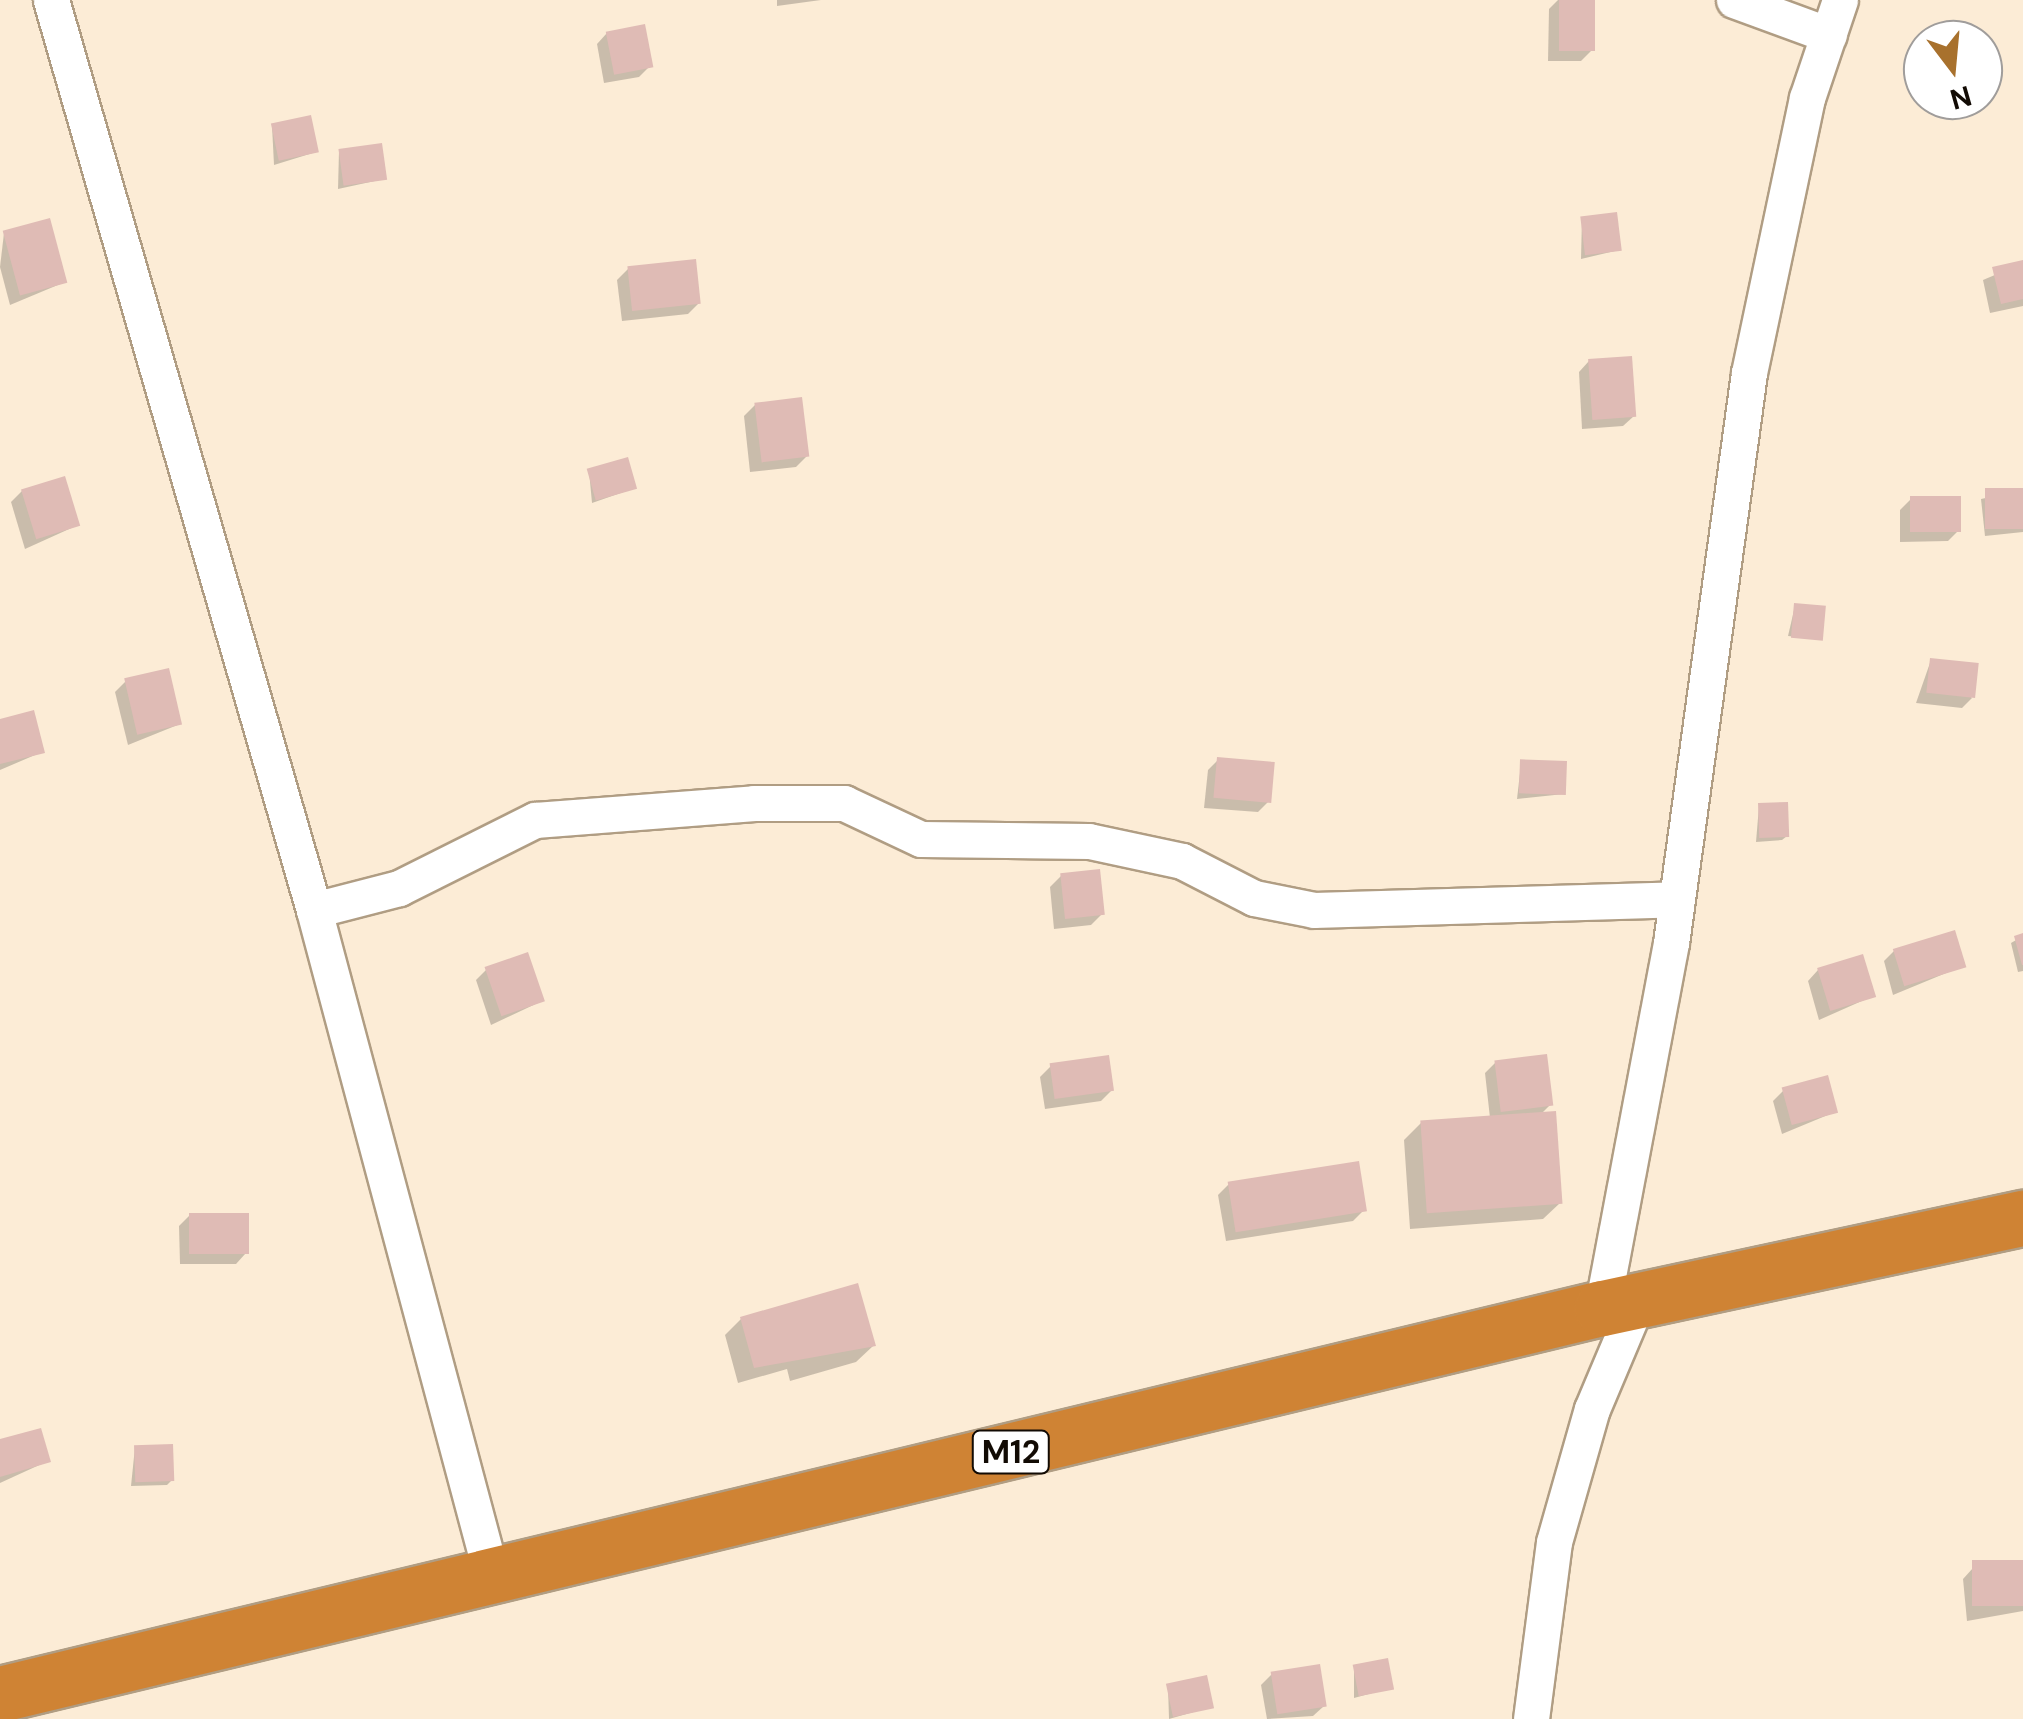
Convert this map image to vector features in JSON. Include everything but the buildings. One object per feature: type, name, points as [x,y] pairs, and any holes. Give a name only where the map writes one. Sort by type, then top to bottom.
[{"type":"highway","name":"M12","points":[[0,1694],[1620,1304],[2023,1218]]},
{"type":"street","points":[[50,0],[314,910],[492,1576]]},
{"type":"street","points":[[1734,0],[1829,35]]},
{"type":"street","points":[[1530,1719],[1554,1542],[1620,1304],[1750,373],[1840,0]]},
{"type":"street","points":[[314,910],[399,888],[536,820],[754,803],[844,803],[920,839],[1089,840],[1182,861],[1254,898],[1314,910],[1677,900]]}]
